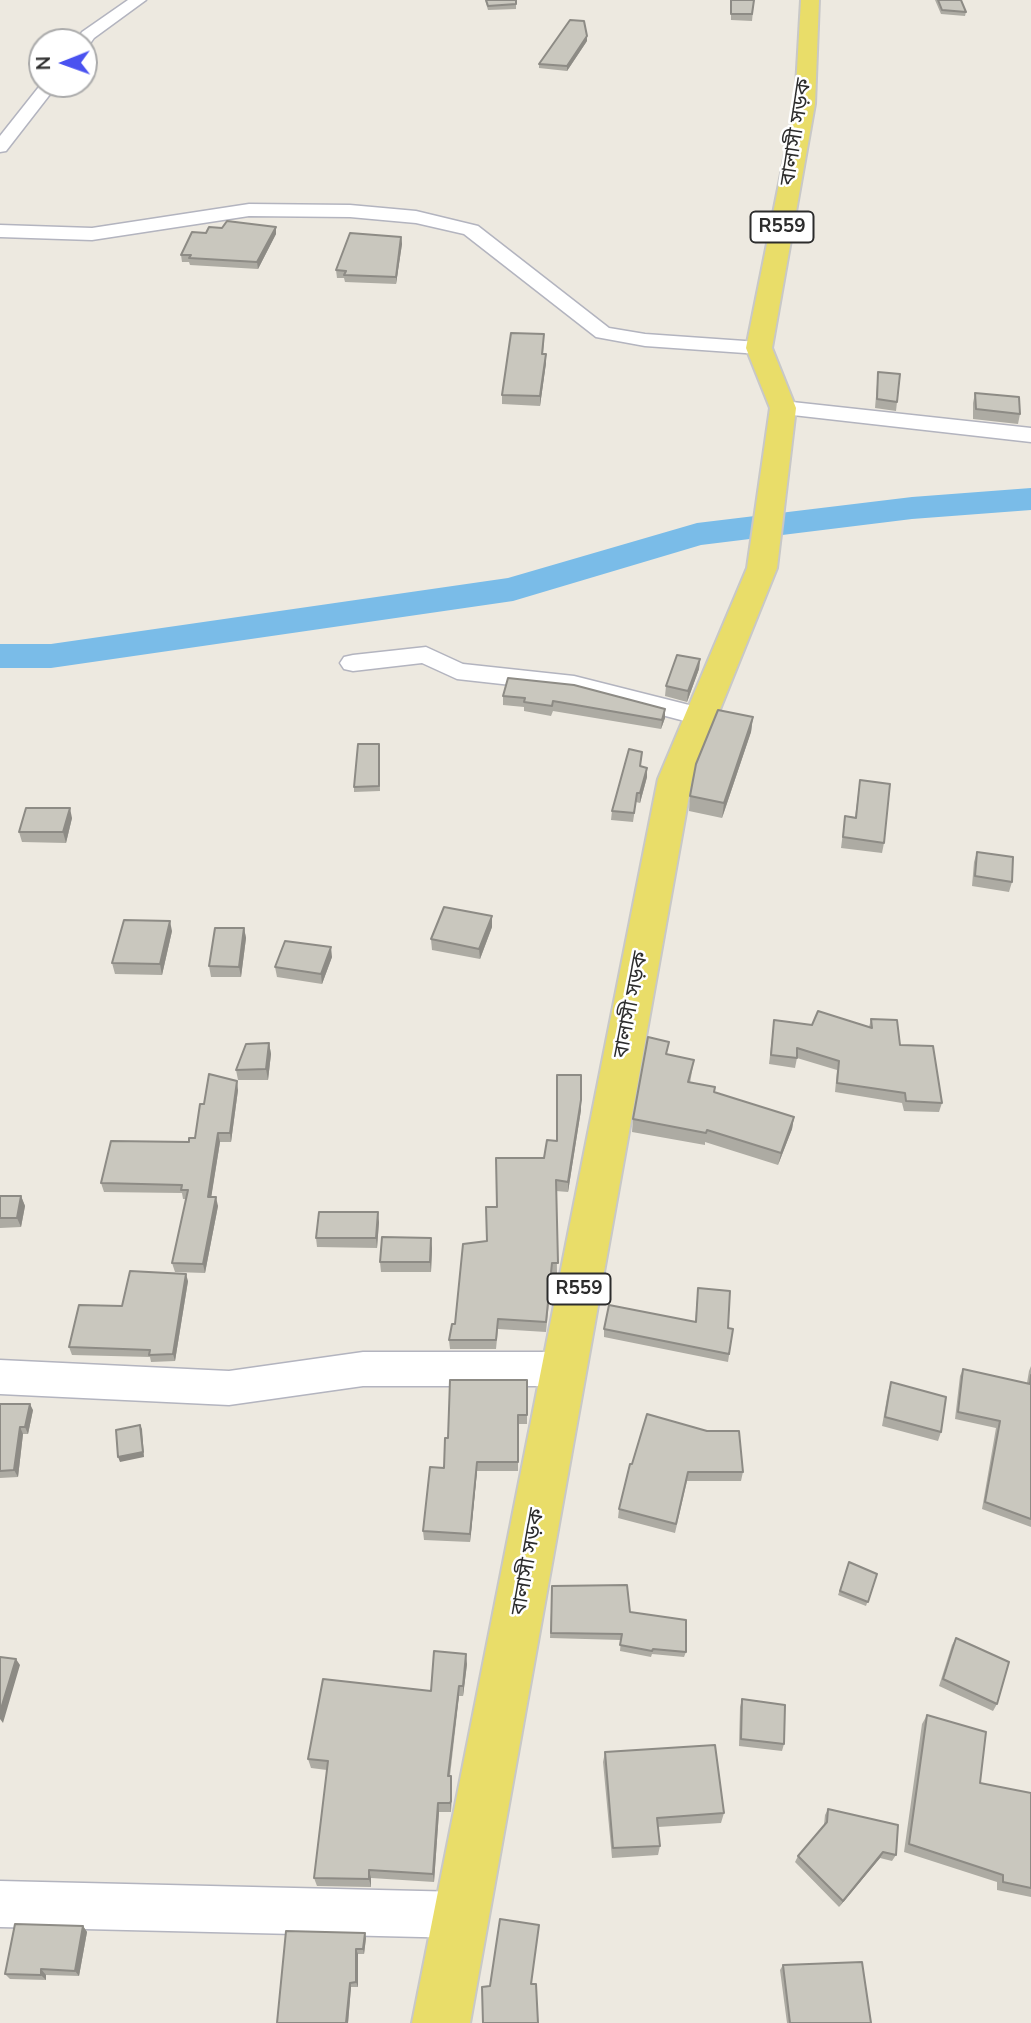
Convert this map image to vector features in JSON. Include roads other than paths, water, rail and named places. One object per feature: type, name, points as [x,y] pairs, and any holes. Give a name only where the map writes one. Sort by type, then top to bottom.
[{"type":"main road","name":"বালাসী সড়ক","points":[[441,2023],[464,1916],[675,779],[762,568],[783,408],[759,348],[804,104],[810,0]]},
{"type":"street","points":[[98,28],[138,0]]},
{"type":"street","points":[[0,147],[39,98]]},
{"type":"street","points":[[0,231],[92,233],[249,210],[351,211],[416,217],[471,230],[603,333],[645,340],[759,348]]},
{"type":"street","points":[[783,408],[1031,435]]},
{"type":"street","points":[[353,663],[426,655],[457,671],[574,684],[700,716]]},
{"type":"street","points":[[0,1377],[229,1388],[363,1369],[564,1369]]},
{"type":"street","points":[[0,1904],[464,1916]]},
{"type":"waterway","points":[[0,656],[51,656],[513,589],[697,534],[912,508],[1031,499]]}]
